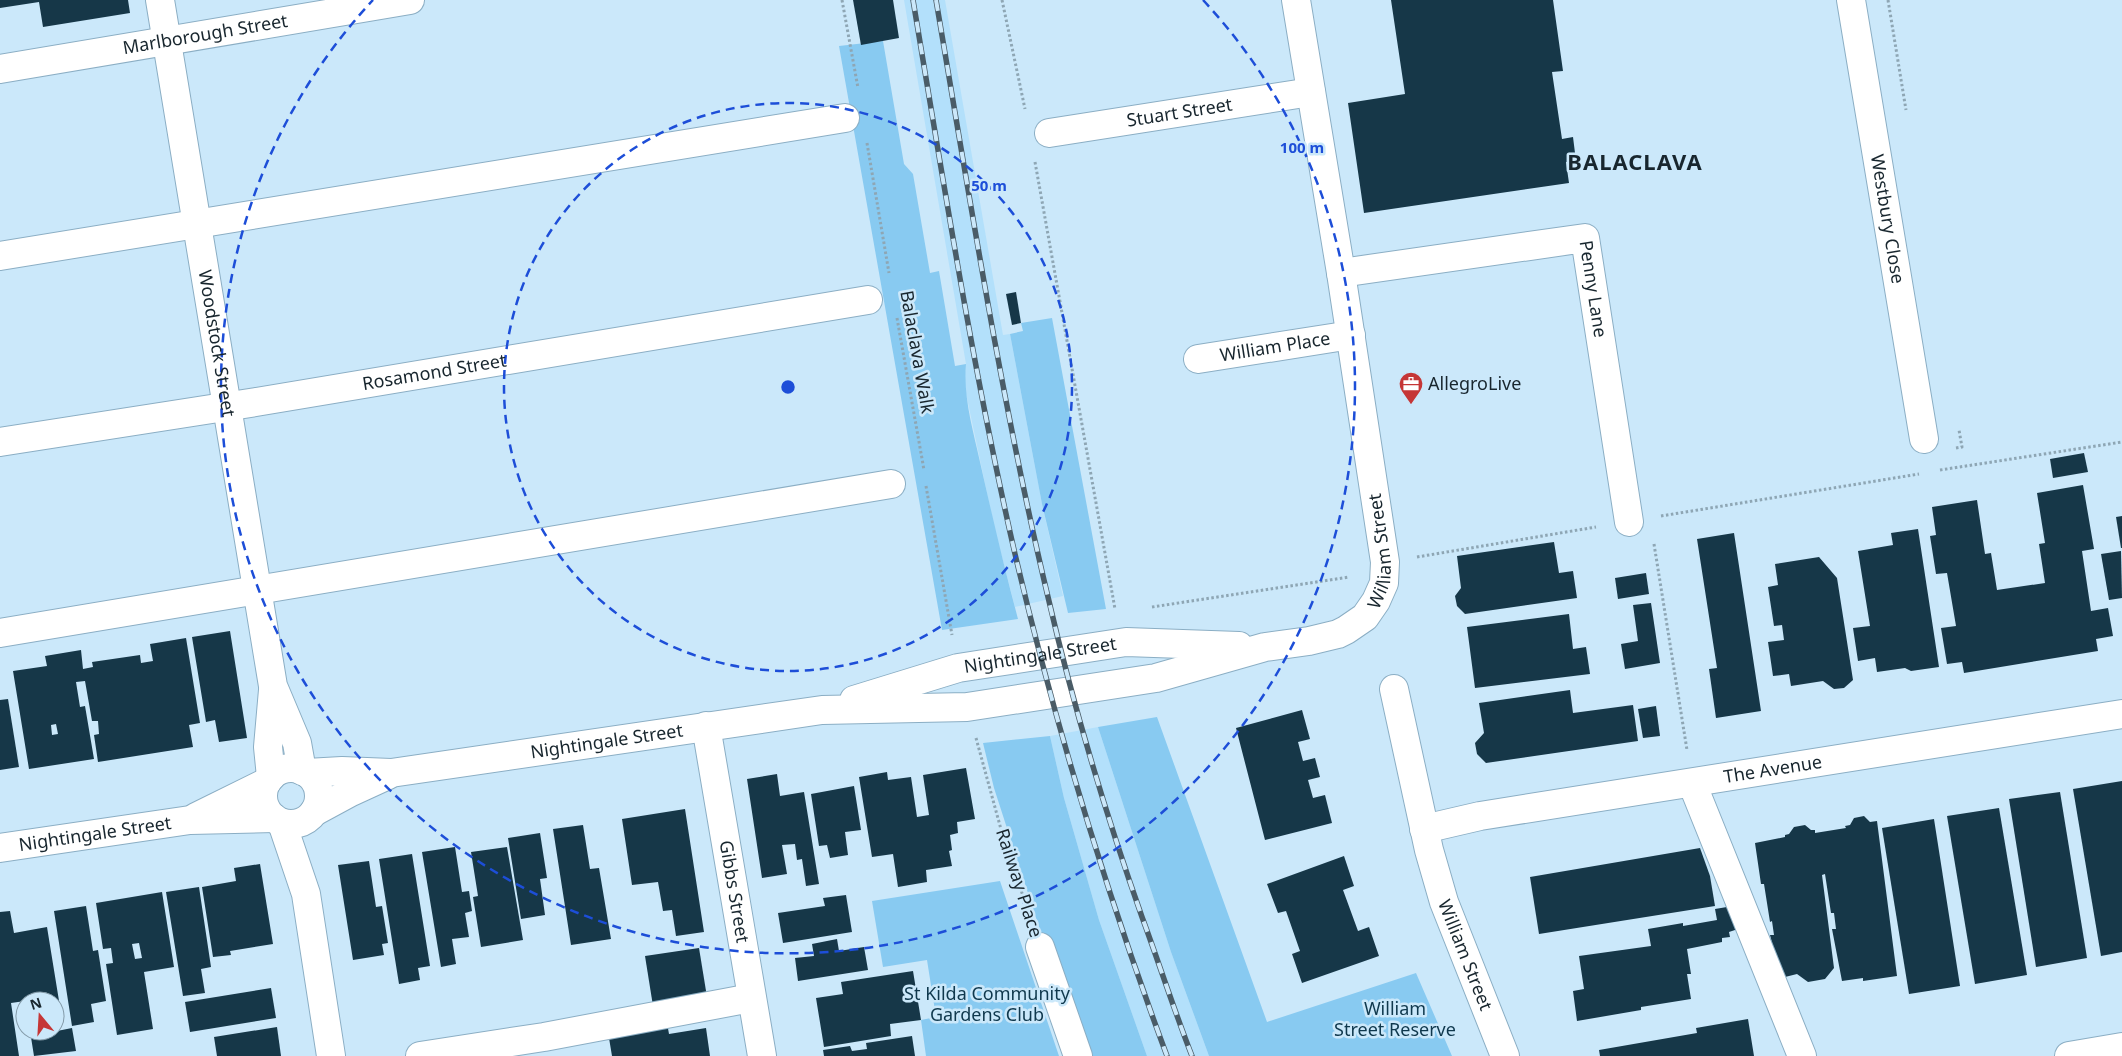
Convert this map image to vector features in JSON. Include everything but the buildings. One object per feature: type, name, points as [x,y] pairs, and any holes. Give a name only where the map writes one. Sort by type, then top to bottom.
[{"type":"street","name":"Woodstock Street","points":[[160,0],[273,686],[297,743],[305,772]]},
{"type":"street","name":"Marlborough Street","points":[[0,69],[410,0]]},
{"type":"street","name":"William Street","points":[[1296,0],[1351,335],[1385,562],[1384,583],[1370,610]]},
{"type":"street","name":"Westbury Close","points":[[1852,0],[1924,438]]},
{"type":"street","name":"Stuart Street","points":[[1041,143],[1311,92]]},
{"type":"street","points":[[0,256],[198,224],[852,107]]},
{"type":"street","name":"Penny Lane","points":[[1341,273],[1585,238],[1639,520]]},
{"type":"street","name":"Rosamond Street","points":[[0,442],[868,300]]},
{"type":"street","name":"William Place","points":[[1198,359],[1351,335]]},
{"type":"street","points":[[0,633],[891,484]]},
{"type":"street","name":"Nightingale Street","points":[[305,772],[391,773],[822,710],[967,707],[1156,678],[1265,647],[1309,641],[1338,634],[1355,625],[1370,610]]},
{"type":"street","name":"Nightingale Street","points":[[822,710],[958,668],[1126,642],[1265,647]]},
{"type":"street","name":"Woodstock Street","points":[[269,779],[268,747],[273,686]]},
{"type":"street","name":"William Street","points":[[1394,690],[1424,829],[1444,902],[1505,1056]]},
{"type":"street","name":"The Avenue","points":[[1424,829],[1480,816],[2122,714]]},
{"type":"street","name":"Gibbs Street","points":[[706,726],[762,1056]]},
{"type":"street","points":[[306,894],[311,815],[319,795],[313,779],[305,772],[286,769],[269,779],[263,798],[269,813],[278,820],[300,823],[311,815]]},
{"type":"street","name":"Nightingale Street","points":[[311,815],[350,792],[391,773]]},
{"type":"street","name":"Nightingale Street","points":[[190,820],[269,779]]},
{"type":"street","points":[[1692,783],[1802,1056]]},
{"type":"street","name":"Nightingale Street","points":[[0,848],[190,820],[278,820]]},
{"type":"street","points":[[278,820],[306,894],[331,1056]]},
{"type":"street","name":"Railway Place","points":[[1040,947],[1078,1056]]},
{"type":"street","points":[[420,1056],[546,1046],[752,998]]},
{"type":"street","points":[[2069,1056],[2122,1047]]},
{"type":"path","points":[[842,0],[852,107]]},
{"type":"path","points":[[1002,0],[1026,115]]},
{"type":"path","name":"Balaclava Walk","points":[[866,135],[890,276]]},
{"type":"path","points":[[1041,143],[1115,613]]},
{"type":"path","name":"Balaclava Walk","points":[[896,311],[924,471]]},
{"type":"path","points":[[1934,471],[2122,442]]},
{"type":"path","points":[[1144,608],[1354,577],[1360,568],[1385,562],[1923,473]]},
{"type":"path","points":[[925,480],[958,668]]},
{"type":"path","points":[[1639,520],[1692,783]]},
{"type":"path","name":"Railway Place","points":[[967,707],[1002,833],[1040,947]]},
{"type":"shaded area","points":[[904,0],[945,0],[1003,335],[1010,334],[1042,504],[1063,596],[1015,607],[995,531],[964,384],[966,364]]},
{"type":"shaded area","points":[[1098,727],[1171,952],[1209,1056],[1147,1056],[1099,920],[1064,798],[1050,736]]},
{"type":"green space","points":[[883,41],[904,164],[913,174],[930,273],[939,271],[955,366],[966,364],[967,401],[972,426],[1018,619],[942,630],[839,46]]},
{"type":"green space","points":[[1052,318],[1106,609],[1068,613],[1042,504],[1010,334],[1023,331],[1021,323]]},
{"type":"green space","name":"William Street Reserve","points":[[1157,717],[1267,1022],[1416,973],[1452,1056],[1209,1056],[1171,952],[1098,727]]},
{"type":"green space","points":[[1050,736],[1064,798],[1099,920],[1147,1056],[1085,1056],[1069,1020],[994,788],[983,743]]},
{"type":"green space","name":"St Kilda Community Gardens Club","points":[[1000,881],[1059,1056],[926,1056],[921,1020],[936,1017],[927,960],[883,967],[872,901]]},
{"type":"railway","points":[[913,0],[972,347],[1015,554],[1047,681],[1083,807],[1123,932],[1167,1056]]},
{"type":"railway","points":[[936,0],[1015,449],[1058,637],[1090,758],[1115,838],[1192,1056]]},
{"type":"place","name":"AllegroLive","points":[[1411,405]]},
{"type":"district","name":"BALACLAVA","points":[[1635,162]]}]
